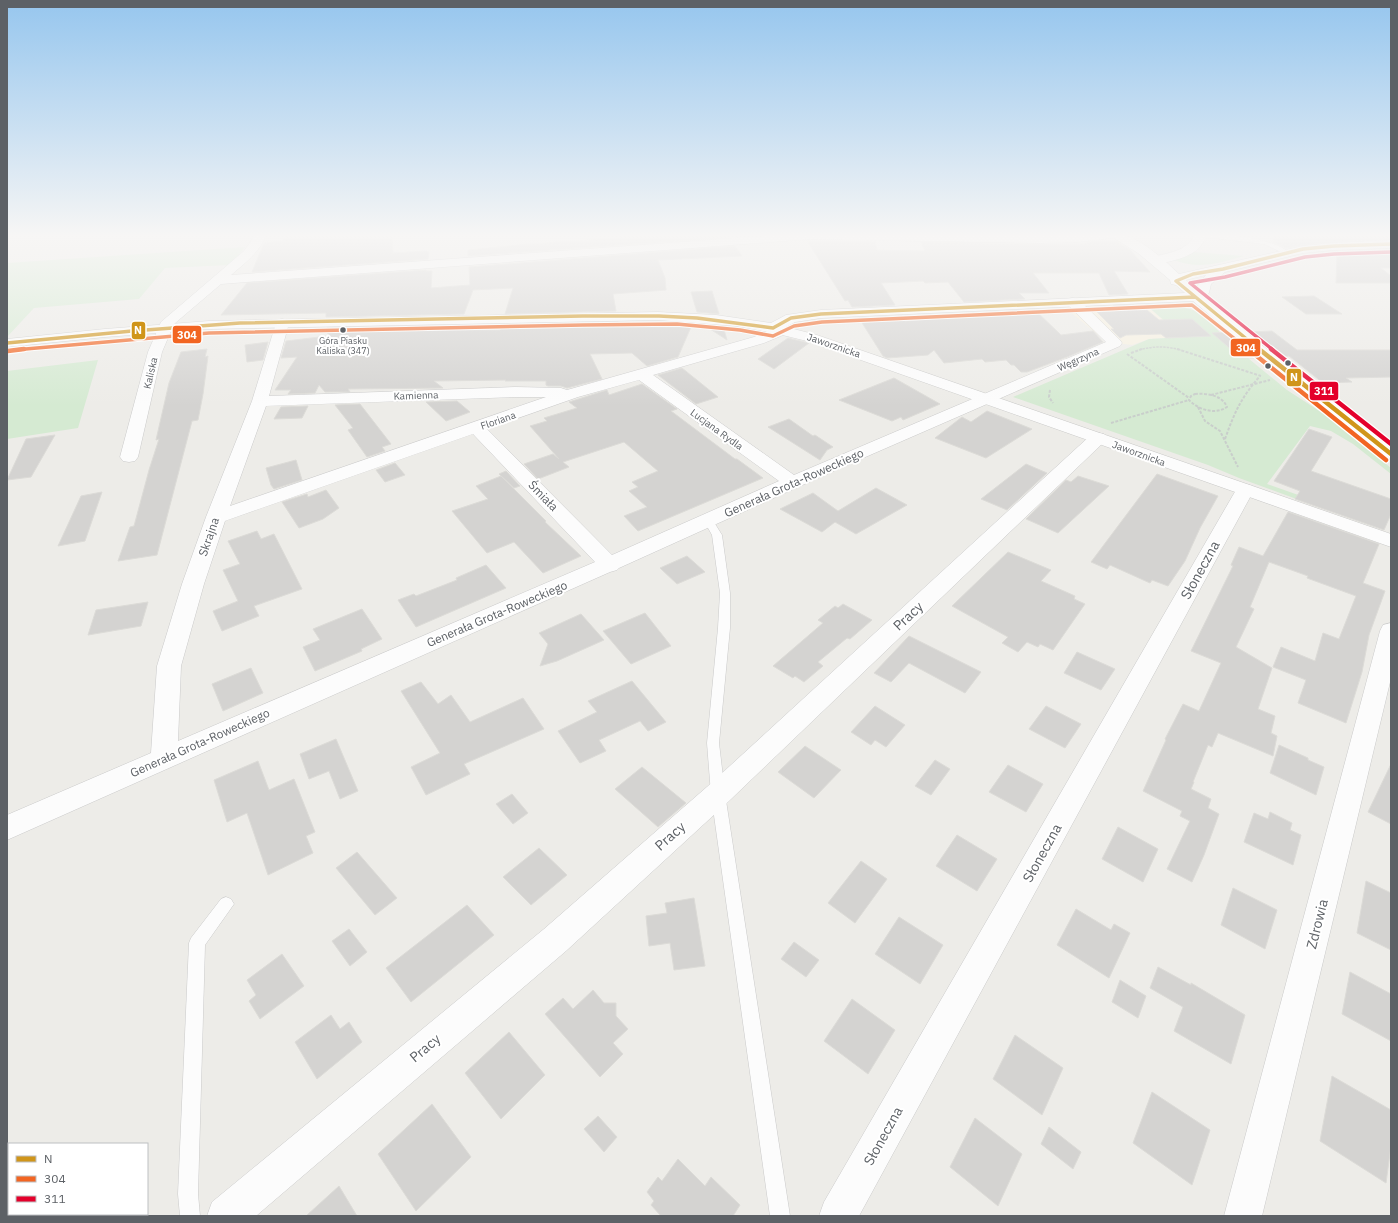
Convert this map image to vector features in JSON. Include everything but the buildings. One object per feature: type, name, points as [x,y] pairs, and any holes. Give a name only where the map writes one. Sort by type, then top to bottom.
[{"type":"street","name":"Kaliska","points":[[129,457],[155,352],[170,320],[204,292]]},
{"type":"street","points":[[1189,292],[1391,454]]},
{"type":"street","points":[[1195,297],[1202,292]]},
{"type":"street","name":"Floriana","points":[[216,517],[572,394],[759,340],[778,329],[791,318],[1073,302],[1195,297]]},
{"type":"street","name":"Węgrzyna","points":[[988,399],[1115,343],[1073,302]]},
{"type":"street","name":"Jaworznicka","points":[[7,343],[209,325],[658,316],[718,319],[778,329],[812,338],[988,399],[1106,432],[1245,490],[1391,541]]},
{"type":"street","name":"Skrajna","points":[[164,758],[169,666],[193,584],[216,517],[260,401],[282,323]]},
{"type":"street","name":"Lucjana Rydla","points":[[641,374],[793,483]]},
{"type":"street","name":"Kamienna","points":[[260,401],[515,392],[552,392],[572,394]]},
{"type":"street","name":"Generała Grota-Roweckiego","points":[[7,828],[164,758],[610,565],[793,483],[988,399]]},
{"type":"street","name":"Śmiała","points":[[476,427],[610,565]]},
{"type":"street","name":"Pracy","points":[[226,1216],[555,940],[718,794],[1106,432]]},
{"type":"street","name":"Słoneczna","points":[[838,1216],[1245,490]]},
{"type":"street","name":"Zdrowia","points":[[1242,1216],[1391,631]]},
{"type":"lane","points":[[709,521],[717,535],[724,593],[724,628],[713,743],[718,794],[780,1216]]},
{"type":"lane","points":[[190,1216],[188,1194],[197,943],[226,904]]},
{"type":"path","points":[[1112,344],[1198,407],[1205,421],[1220,432],[1225,439],[1239,467],[1232,465]]},
{"type":"path","points":[[1127,354],[1149,347],[1170,348],[1260,376]]},
{"type":"path","points":[[1225,439],[1233,416],[1244,395],[1255,384],[1263,372]]},
{"type":"path","points":[[1106,432],[1107,424],[1189,399],[1195,394],[1211,395],[1277,378]]},
{"type":"path","points":[[1055,387],[1050,390],[1048,394],[1050,400],[1057,407]]},
{"type":"path","points":[[1198,407],[1214,411],[1225,410],[1227,408],[1225,402],[1211,395]]},
{"type":"shaded area","points":[[1145,304],[1183,337],[1149,339],[1132,345],[1107,342],[1064,307]]},
{"type":"green space","points":[[7,292],[145,292],[139,299],[34,308],[7,337]]},
{"type":"green space","points":[[1145,304],[1173,305],[1197,311],[1232,345],[1287,390],[1324,414],[1391,468],[1391,474],[1353,444],[1331,431],[1310,426],[1267,484],[1321,503],[1321,508],[1208,465],[1013,397],[1149,339],[1183,337]]},
{"type":"green space","points":[[98,360],[78,428],[7,439],[7,371]]},
{"type":"transit line","name":"N","points":[[1189,292],[1223,321],[1391,454]]},
{"type":"transit line","name":"311","points":[[1201,292],[1391,444]]},
{"type":"transit line","name":"N","points":[[773,328],[791,318],[821,314],[1195,297]]},
{"type":"transit line","name":"304","points":[[8,351],[106,341],[209,333],[583,325],[677,324],[740,330],[773,336],[794,326],[822,322],[1192,305],[1386,460]]},
{"type":"transit line","name":"N","points":[[7,343],[132,331],[240,323],[583,316],[659,316],[697,318],[773,328]]},
{"type":"place","name":"Góra Piasku Kaliska (347)","points":[[343,330]]}]
